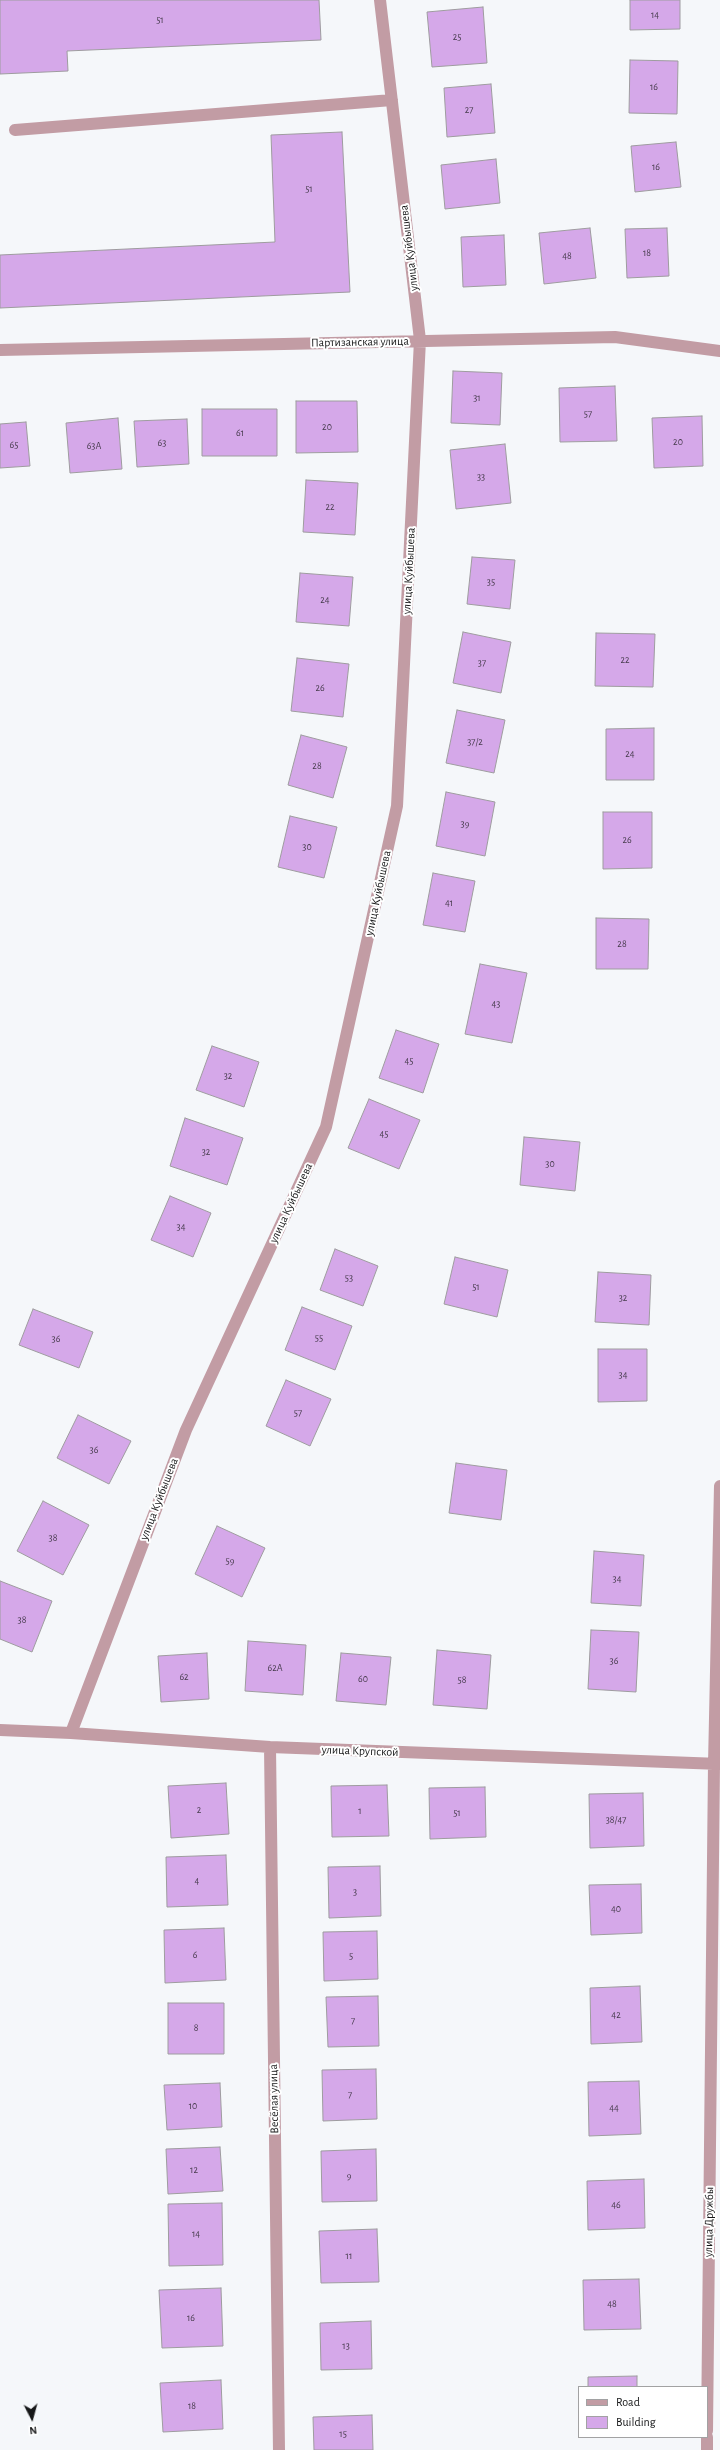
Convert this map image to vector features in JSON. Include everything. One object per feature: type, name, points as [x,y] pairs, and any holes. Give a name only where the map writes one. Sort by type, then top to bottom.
[{"type":"street","name":"улица Куйбышева","points":[[70,1733],[186,1430],[326,1127],[397,806],[420,340],[380,0]]},
{"type":"street","points":[[15,130],[392,100]]},
{"type":"street","name":"Партизанская улица","points":[[0,350],[615,337],[720,351]]},
{"type":"street","name":"улица Дружбы","points":[[708,2386],[720,1486]]},
{"type":"street","name":"улица Крупской","points":[[0,1730],[70,1733],[270,1747],[717,1764]]},
{"type":"street","name":"Весёлая улица","points":[[270,1747],[278,2450]]},
{"type":"street","points":[[707,2438],[707,2450]]},
{"type":"building","points":[[0,0],[319,0],[321,40],[67,51],[68,71],[0,74]]},
{"type":"building","points":[[630,0],[680,0],[680,29],[630,30]]},
{"type":"building","points":[[483,7],[487,63],[432,67],[427,12]]},
{"type":"building","points":[[630,60],[678,61],[677,114],[629,113]]},
{"type":"building","points":[[491,84],[495,133],[447,137],[444,88]]},
{"type":"building","points":[[342,132],[350,292],[0,308],[0,255],[275,242],[271,135]]},
{"type":"building","points":[[676,142],[681,187],[635,192],[631,146]]},
{"type":"building","points":[[496,159],[500,203],[445,209],[441,165]]},
{"type":"building","points":[[590,228],[596,278],[544,284],[539,233]]},
{"type":"building","points":[[667,228],[669,276],[627,278],[625,229]]},
{"type":"building","points":[[504,235],[506,285],[463,287],[461,237]]},
{"type":"building","points":[[453,371],[502,373],[500,425],[451,423]]},
{"type":"building","points":[[615,386],[617,441],[560,442],[559,388]]},
{"type":"building","points":[[296,401],[357,401],[358,452],[296,453]]},
{"type":"building","points":[[202,409],[277,409],[277,456],[202,456]]},
{"type":"building","points":[[702,416],[703,466],[654,468],[652,418]]},
{"type":"building","points":[[118,418],[122,469],[70,473],[66,423]]},
{"type":"building","points":[[187,419],[189,464],[137,467],[134,421]]},
{"type":"building","points":[[26,422],[30,466],[0,468],[0,424]]},
{"type":"building","points":[[505,444],[511,503],[456,509],[450,450]]},
{"type":"building","points":[[306,480],[358,483],[355,535],[303,532]]},
{"type":"building","points":[[472,557],[515,560],[510,609],[467,604]]},
{"type":"building","points":[[300,573],[353,577],[349,626],[296,622]]},
{"type":"building","points":[[463,632],[511,642],[501,693],[453,683]]},
{"type":"building","points":[[596,633],[655,634],[653,687],[595,686]]},
{"type":"building","points":[[297,658],[349,664],[343,717],[291,711]]},
{"type":"building","points":[[457,710],[505,720],[494,773],[446,763]]},
{"type":"building","points":[[654,728],[654,780],[606,780],[606,729]]},
{"type":"building","points":[[301,735],[347,747],[333,798],[288,785]]},
{"type":"building","points":[[446,792],[495,802],[485,856],[436,846]]},
{"type":"building","points":[[603,812],[652,812],[652,868],[603,869]]},
{"type":"building","points":[[290,816],[337,827],[324,878],[278,867]]},
{"type":"building","points":[[433,873],[475,881],[465,932],[423,925]]},
{"type":"building","points":[[596,918],[649,919],[648,969],[596,969]]},
{"type":"building","points":[[480,964],[527,973],[512,1043],[465,1034]]},
{"type":"building","points":[[396,1030],[439,1044],[423,1093],[379,1078]]},
{"type":"building","points":[[212,1046],[259,1062],[244,1107],[196,1090]]},
{"type":"building","points":[[369,1099],[420,1120],[399,1169],[348,1148]]},
{"type":"building","points":[[185,1118],[243,1138],[227,1185],[170,1166]]},
{"type":"building","points":[[524,1137],[580,1142],[575,1191],[520,1185]]},
{"type":"building","points":[[170,1196],[211,1213],[193,1257],[151,1240]]},
{"type":"building","points":[[335,1249],[378,1266],[363,1306],[320,1290]]},
{"type":"building","points":[[455,1257],[508,1270],[497,1317],[444,1304]]},
{"type":"building","points":[[598,1272],[651,1275],[649,1325],[595,1322]]},
{"type":"building","points":[[302,1307],[352,1326],[335,1370],[285,1350]]},
{"type":"building","points":[[33,1309],[93,1332],[79,1368],[19,1345]]},
{"type":"building","points":[[598,1349],[647,1349],[647,1401],[598,1402]]},
{"type":"building","points":[[286,1380],[331,1399],[310,1446],[266,1426]]},
{"type":"building","points":[[78,1415],[131,1441],[109,1484],[57,1458]]},
{"type":"building","points":[[456,1463],[507,1470],[501,1520],[449,1513]]},
{"type":"building","points":[[43,1501],[89,1525],[63,1575],[17,1551]]},
{"type":"building","points":[[217,1526],[265,1548],[242,1597],[195,1574]]},
{"type":"building","points":[[594,1551],[644,1555],[641,1606],[591,1603]]},
{"type":"building","points":[[0,1581],[52,1601],[32,1652],[0,1639]]},
{"type":"building","points":[[591,1630],[639,1632],[636,1692],[588,1689]]},
{"type":"building","points":[[248,1641],[306,1645],[303,1695],[245,1691]]},
{"type":"building","points":[[437,1650],[491,1655],[487,1709],[433,1705]]},
{"type":"building","points":[[207,1653],[209,1699],[161,1702],[158,1656]]},
{"type":"building","points":[[341,1653],[391,1657],[386,1705],[336,1701]]},
{"type":"building","points":[[226,1783],[229,1834],[171,1838],[168,1786]]},
{"type":"building","points":[[387,1785],[389,1836],[332,1837],[331,1786]]},
{"type":"building","points":[[485,1787],[486,1837],[430,1839],[429,1788]]},
{"type":"building","points":[[643,1793],[644,1846],[590,1848],[589,1794]]},
{"type":"building","points":[[226,1855],[228,1905],[167,1907],[166,1857]]},
{"type":"building","points":[[380,1866],[381,1916],[329,1918],[328,1867]]},
{"type":"building","points":[[641,1884],[642,1933],[591,1935],[589,1885]]},
{"type":"building","points":[[224,1928],[226,1980],[165,1983],[164,1930]]},
{"type":"building","points":[[377,1931],[378,1979],[324,1981],[323,1932]]},
{"type":"building","points":[[640,1986],[642,2042],[591,2044],[590,1988]]},
{"type":"building","points":[[378,1996],[379,2046],[328,2047],[326,1997]]},
{"type":"building","points":[[168,2003],[224,2003],[224,2054],[168,2054]]},
{"type":"building","points":[[376,2069],[377,2119],[323,2121],[322,2070]]},
{"type":"building","points":[[639,2081],[641,2134],[589,2136],[588,2082]]},
{"type":"building","points":[[220,2083],[222,2127],[167,2130],[164,2085]]},
{"type":"building","points":[[220,2147],[223,2191],[168,2194],[166,2149]]},
{"type":"building","points":[[376,2149],[377,2201],[322,2202],[321,2151]]},
{"type":"building","points":[[644,2179],[645,2228],[588,2230],[587,2181]]},
{"type":"building","points":[[222,2203],[223,2265],[169,2266],[168,2204]]},
{"type":"building","points":[[377,2229],[379,2282],[321,2283],[319,2231]]},
{"type":"building","points":[[639,2279],[641,2329],[584,2330],[583,2280]]},
{"type":"building","points":[[221,2288],[223,2346],[162,2348],[159,2290]]},
{"type":"building","points":[[371,2321],[372,2369],[321,2370],[320,2323]]},
{"type":"building","points":[[637,2376],[637,2386],[588,2386],[588,2377]]},
{"type":"building","points":[[221,2380],[223,2429],[163,2432],[160,2383]]},
{"type":"building","points":[[372,2415],[373,2450],[314,2450],[313,2417]]}]
